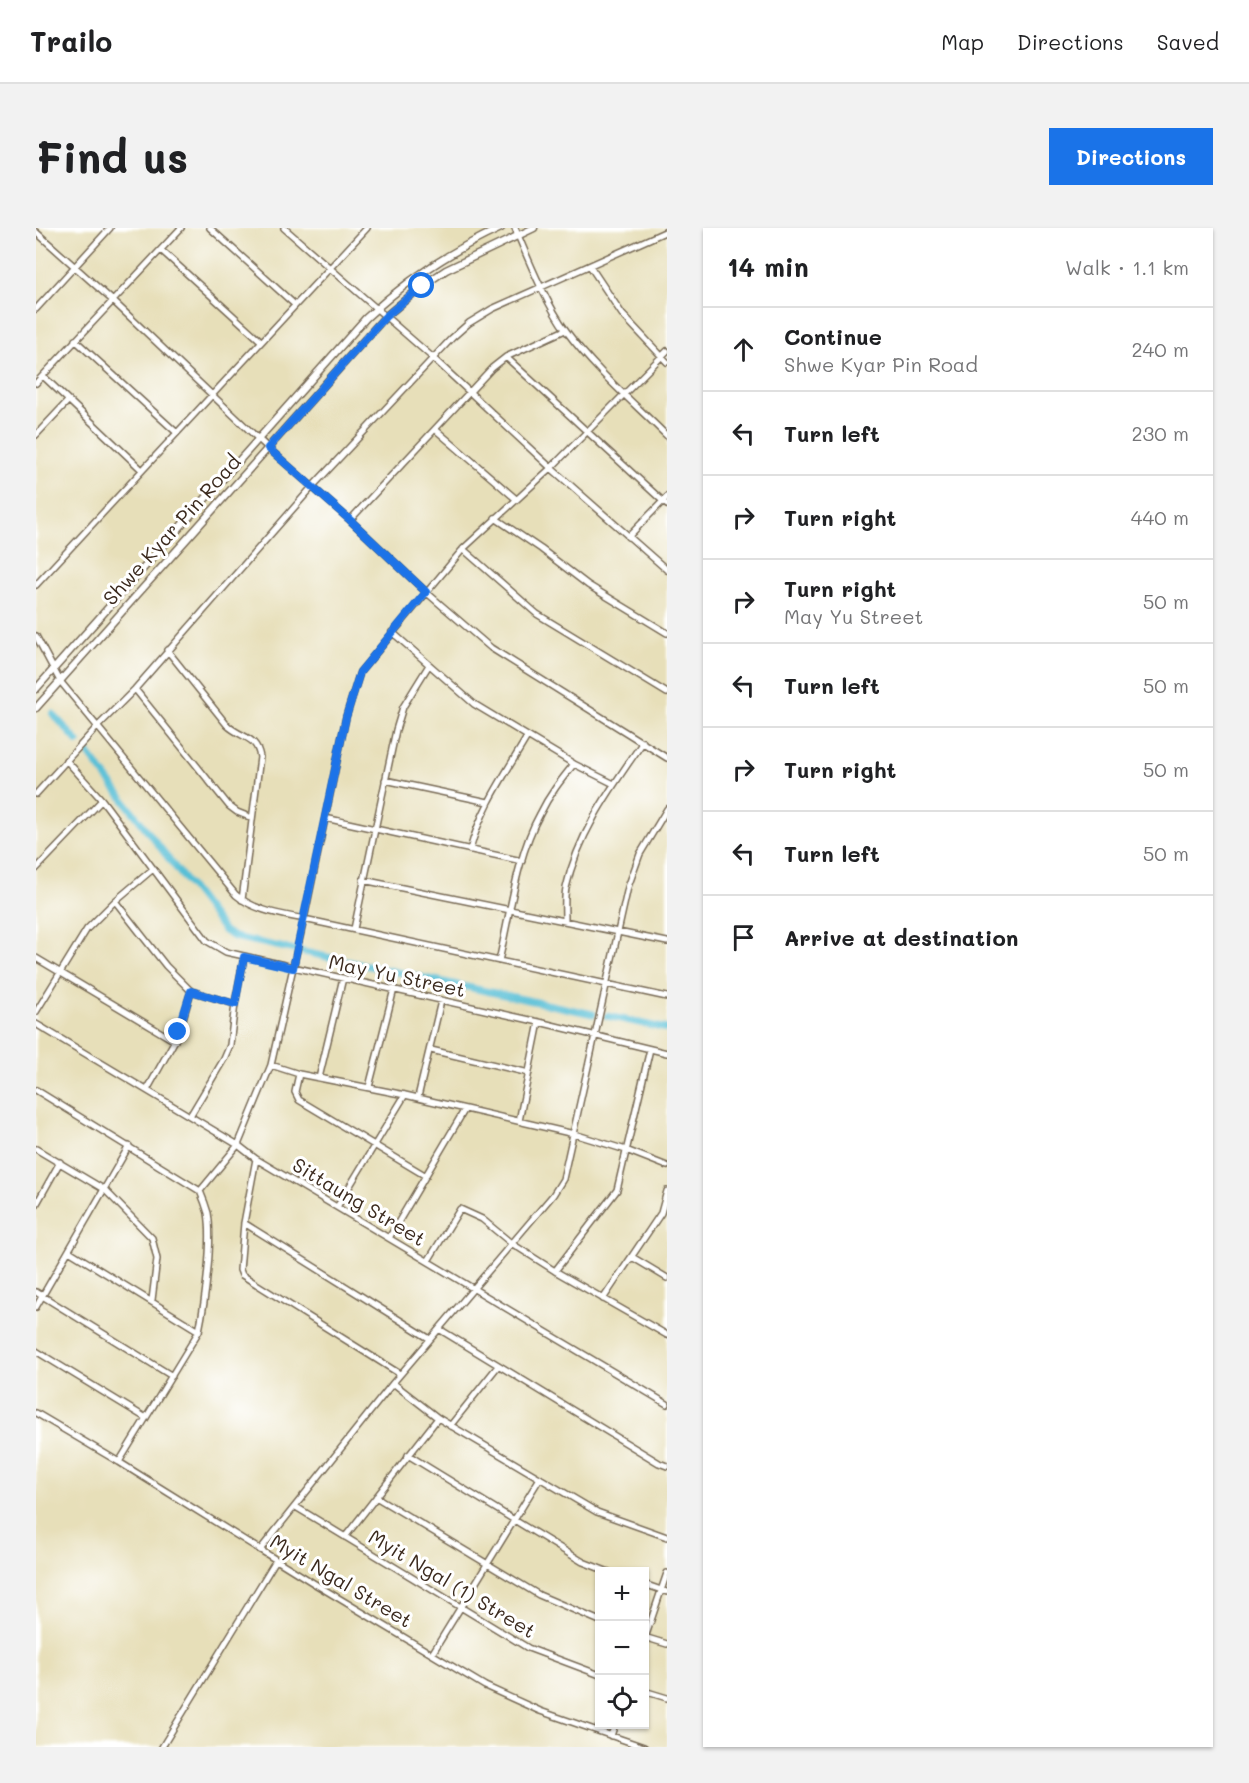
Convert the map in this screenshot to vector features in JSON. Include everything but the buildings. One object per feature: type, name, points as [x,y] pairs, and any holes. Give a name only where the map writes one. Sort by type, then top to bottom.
[{"type":"street","points":[[36,309],[110,228]]},
{"type":"street","points":[[36,383],[181,228]]},
{"type":"street","points":[[210,228],[294,304]]},
{"type":"street","points":[[284,228],[432,357],[551,468],[667,570]]},
{"type":"street","points":[[291,235],[298,228]]},
{"type":"street","points":[[36,585],[294,304],[367,228]]},
{"type":"street","name":"Shwe Kyar Pin Road","points":[[36,688],[349,335],[375,309],[399,288],[441,259],[501,228]]},
{"type":"street","name":"Shwe Kyar Pin Road","points":[[36,708],[385,317],[422,286],[446,270],[517,231],[534,228]]},
{"type":"street","points":[[517,231],[542,287],[565,330],[591,361],[667,436]]},
{"type":"street","points":[[36,794],[135,689],[313,486],[432,357],[469,323],[492,309],[667,231]]},
{"type":"street","points":[[36,232],[426,592],[498,653],[667,758]]},
{"type":"street","points":[[161,250],[261,341]]},
{"type":"street","points":[[590,266],[622,314],[667,362]]},
{"type":"street","points":[[350,520],[469,392],[506,357],[565,330]]},
{"type":"street","points":[[75,340],[177,433]]},
{"type":"street","points":[[200,1191],[238,1145],[271,1065],[346,717],[360,672],[464,549],[551,468],[667,351]]},
{"type":"street","points":[[506,357],[666,501],[628,537]]},
{"type":"street","points":[[43,376],[142,470]]},
{"type":"street","points":[[36,435],[68,401]]},
{"type":"street","points":[[436,429],[516,499]]},
{"type":"street","points":[[495,518],[588,585],[667,633]]},
{"type":"street","points":[[464,549],[537,614],[667,693]]},
{"type":"street","points":[[392,632],[474,704],[574,764],[614,784]]},
{"type":"street","points":[[36,636],[60,681],[242,900],[256,908],[304,919],[667,997]]},
{"type":"street","points":[[167,650],[227,725],[233,731],[256,742],[259,748],[260,757],[242,900]]},
{"type":"street","points":[[354,929],[396,730],[403,707],[429,665]]},
{"type":"street","points":[[135,689],[230,806],[237,812],[252,818]]},
{"type":"street","points":[[470,850],[488,802],[527,737]]},
{"type":"street","points":[[565,920],[566,889],[579,848],[597,811],[643,742]]},
{"type":"street","name":"May Yu Street","points":[[66,760],[102,800],[207,941],[226,952],[667,1053]]},
{"type":"street","points":[[499,961],[522,861],[539,815],[556,786],[574,764]]},
{"type":"street","points":[[385,780],[488,802]]},
{"type":"street","points":[[36,869],[102,800]]},
{"type":"street","points":[[260,1550],[400,1374],[553,1195],[563,1179],[633,869],[667,809]]},
{"type":"street","points":[[325,818],[522,861]]},
{"type":"street","points":[[36,1012],[59,971],[87,929],[115,901],[153,869]]},
{"type":"street","points":[[363,880],[667,942]]},
{"type":"street","points":[[115,901],[166,966],[191,991],[235,1004]]},
{"type":"street","points":[[190,1116],[230,1045],[244,957]]},
{"type":"street","points":[[36,958],[175,1041]]},
{"type":"street","points":[[319,1078],[343,978]]},
{"type":"street","points":[[369,1088],[394,989]]},
{"type":"street","points":[[147,1090],[175,1041],[191,991]]},
{"type":"street","points":[[418,1097],[441,1001]]},
{"type":"street","points":[[519,1121],[539,1022]]},
{"type":"street","name":"Sittaung Street","points":[[36,1024],[238,1145],[256,1159],[667,1404]]},
{"type":"street","points":[[555,1271],[617,1190],[650,1049]]},
{"type":"street","points":[[431,1050],[529,1073]]},
{"type":"street","points":[[271,1065],[299,1074],[418,1097],[574,1134],[667,1166]]},
{"type":"street","points":[[299,1074],[295,1092],[299,1100],[426,1176]]},
{"type":"street","points":[[36,1090],[200,1191],[207,1211],[209,1239],[199,1331],[119,1462]]},
{"type":"street","points":[[338,1207],[405,1095]]},
{"type":"street","points":[[389,1238],[465,1109]]},
{"type":"street","points":[[36,1307],[129,1146]]},
{"type":"street","points":[[36,1149],[105,1190],[152,1238],[157,1259],[152,1300]]},
{"type":"street","points":[[256,1159],[244,1223],[240,1270],[245,1278],[400,1374]]},
{"type":"street","points":[[36,1205],[60,1162]]},
{"type":"street","points":[[603,1299],[664,1214],[667,1191]]},
{"type":"street","points":[[428,1261],[460,1209],[482,1219],[511,1243],[555,1271],[667,1335]]},
{"type":"street","points":[[244,1223],[430,1339]]},
{"type":"street","points":[[69,1251],[199,1331]]},
{"type":"street","points":[[632,1257],[667,1278]]},
{"type":"street","points":[[36,1292],[172,1376]]},
{"type":"street","points":[[439,1329],[667,1466]]},
{"type":"street","points":[[36,1351],[146,1418]]},
{"type":"street","points":[[450,1426],[498,1366]]},
{"type":"street","points":[[393,1383],[450,1426],[597,1512],[667,1537]]},
{"type":"street","name":"Myit Ngal Street","points":[[36,1413],[485,1686],[518,1701],[644,1747]]},
{"type":"street","points":[[345,1537],[438,1418]]},
{"type":"street","points":[[408,1455],[583,1562],[596,1567]]},
{"type":"street","points":[[432,1654],[540,1478]]},
{"type":"street","points":[[376,1497],[538,1595],[595,1619]]},
{"type":"street","name":"Myit Ngal (1) Street","points":[[296,1507],[541,1654],[595,1673]]},
{"type":"street","points":[[162,1747],[276,1560]]},
{"type":"street","points":[[649,1628],[664,1591],[667,1573]]},
{"type":"street","points":[[649,1585],[664,1591]]},
{"type":"street","points":[[649,1639],[667,1644]]},
{"type":"street","points":[[649,1692],[667,1698]]},
{"type":"street","points":[[610,1736],[613,1729]]},
{"type":"waterway","points":[[53,714],[78,742]]},
{"type":"waterway","points":[[88,753],[224,931],[234,937],[593,1014]]},
{"type":"waterway","points":[[607,1016],[667,1029]]},
{"type":"route","points":[[178,1032],[191,991],[235,1004],[244,957],[293,968],[346,717],[360,672],[426,592],[313,486],[268,448],[385,317],[422,286]]}]
